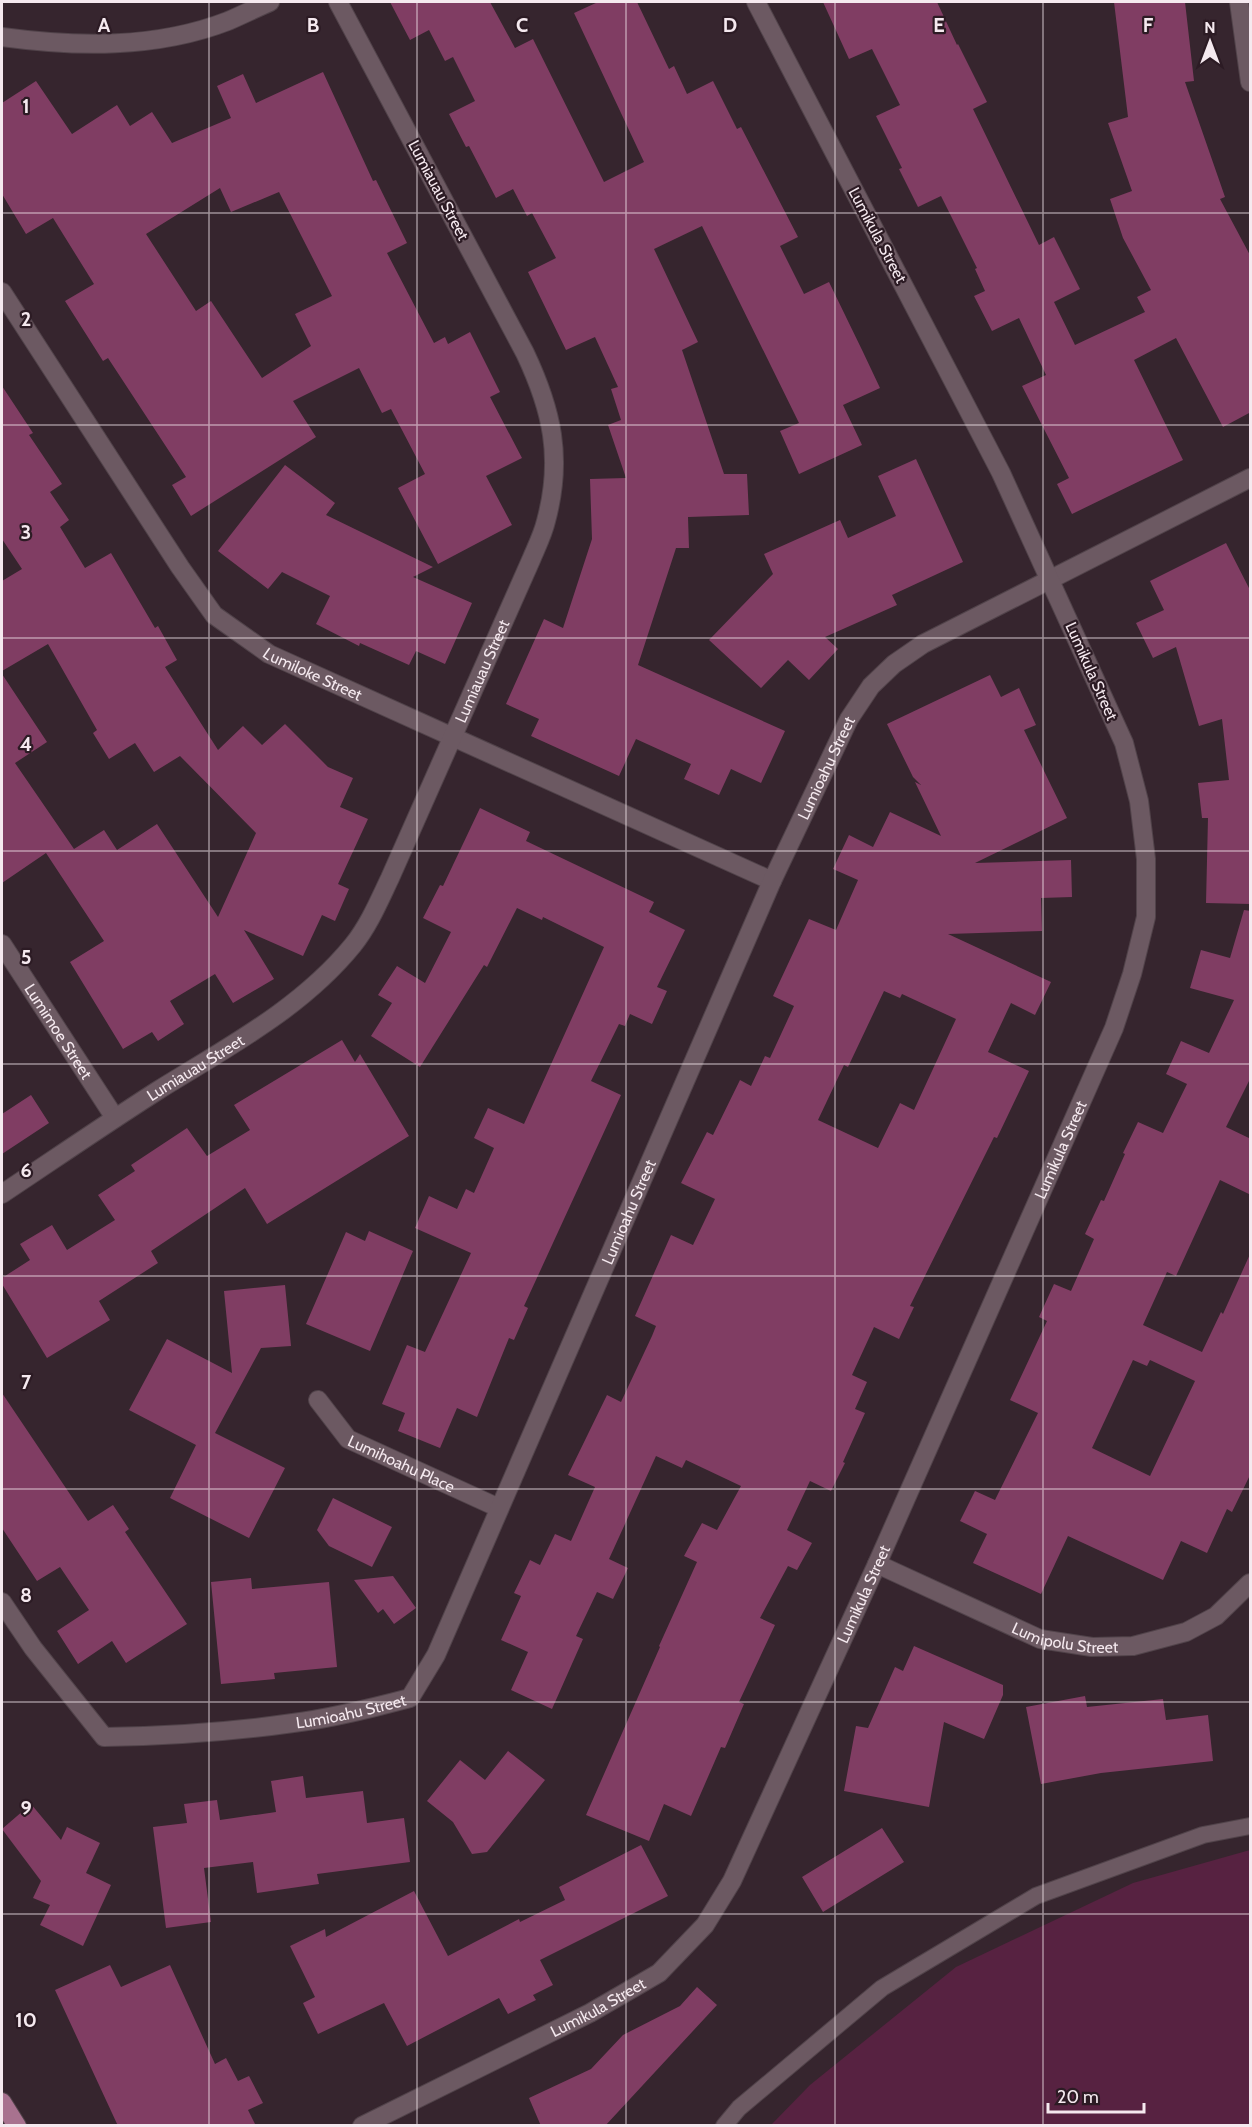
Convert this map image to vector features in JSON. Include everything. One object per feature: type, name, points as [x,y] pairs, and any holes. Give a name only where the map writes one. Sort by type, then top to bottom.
[{"type":"main road","points":[[2,2102],[16,2126]]},
{"type":"street","points":[[2,37],[51,44],[128,43],[178,35],[217,24],[270,2]]},
{"type":"street","name":"Lumiauau Street","points":[[2,1194],[115,1118],[284,1011],[325,976],[353,945],[372,917],[454,737],[546,522],[555,451],[551,421],[541,386],[338,2]]},
{"type":"street","name":"Lumikula Street","points":[[362,2126],[620,1996],[658,1973],[705,1925],[732,1881],[877,1564],[1114,1028],[1132,974],[1146,917],[1146,860],[1139,801],[1124,743],[1001,472],[756,2]]},
{"type":"street","points":[[1239,2],[1251,82]]},
{"type":"street","name":"Lumiloke Street","points":[[2,292],[180,567],[214,615],[269,654],[772,881]]},
{"type":"street","name":"Lumioahu Street","points":[[2,1602],[33,1648],[105,1737],[228,1731],[346,1714],[410,1698],[436,1655],[772,881],[849,719],[871,686],[894,664],[923,644],[1251,478]]},
{"type":"street","name":"Lumimoe Street","points":[[2,944],[115,1118]]},
{"type":"street","name":"Lumihoahu Place","points":[[318,1400],[348,1439],[499,1508]]},
{"type":"street","name":"Lumipolu Street","points":[[877,1564],[1040,1639],[1092,1647],[1133,1646],[1186,1632],[1216,1616],[1251,1583]]},
{"type":"lane","points":[[724,2126],[739,2108],[882,1988],[1036,1896],[1203,1835],[1251,1826]]},
{"type":"shaded area","points":[[1250,1850],[1250,2125],[771,2125],[810,2085],[956,1967],[1133,1883]]},
{"type":"building","points":[[390,2],[490,2],[515,48],[533,39],[604,182],[644,162],[574,13],[598,2],[637,2],[669,69],[674,66],[687,94],[713,81],[737,129],[741,127],[798,237],[780,246],[804,294],[829,282],[863,352],[880,388],[843,405],[862,445],[799,474],[780,431],[799,423],[702,226],[654,249],[698,342],[682,350],[724,474],[747,474],[749,515],[688,517],[689,548],[676,548],[638,665],[785,731],[761,783],[731,769],[719,795],[684,779],[691,764],[636,739],[619,776],[531,736],[539,719],[506,704],[544,619],[563,628],[592,539],[590,479],[626,478],[608,425],[621,420],[611,389],[618,387],[595,337],[566,350],[528,272],[556,258],[532,213],[527,216],[513,189],[496,198],[469,146],[466,147],[449,114],[475,101],[453,57],[445,61],[429,30],[410,40]]},
{"type":"building","points":[[823,2],[937,2],[987,102],[973,109],[1039,245],[1054,237],[1080,289],[1054,302],[1075,345],[1145,312],[1137,297],[1151,290],[1123,238],[1110,199],[1132,191],[1108,123],[1128,117],[1114,2],[1185,2],[1194,81],[1185,82],[1225,197],[1220,199],[1251,257],[1251,412],[1223,427],[1176,338],[1134,360],[1183,460],[1072,514],[1057,484],[1069,478],[1022,386],[1046,375],[1019,318],[992,331],[974,296],[985,291],[975,269],[977,268],[941,196],[918,207],[899,169],[902,168],[876,116],[900,105],[872,49],[849,59]]},
{"type":"building","points":[[323,72],[373,181],[376,180],[407,243],[387,253],[434,343],[445,337],[448,344],[470,332],[500,392],[490,397],[522,458],[486,476],[512,525],[438,564],[398,488],[425,474],[391,409],[382,413],[359,368],[293,401],[316,437],[191,516],[172,485],[186,477],[108,358],[103,361],[65,301],[94,284],[53,218],[26,234],[2,194],[2,103],[36,81],[72,134],[117,105],[130,126],[152,112],[172,143],[231,118],[217,86],[243,74],[256,103]],"holes":[[[220,188],[231,212],[279,192],[332,296],[295,314],[311,346],[262,378],[211,301],[196,311],[146,234]]]},
{"type":"building","points":[[2,386],[33,433],[29,435],[62,484],[50,492],[69,520],[60,527],[85,568],[111,553],[155,628],[158,626],[177,660],[165,667],[218,750],[243,726],[262,745],[285,724],[328,767],[353,778],[340,807],[368,819],[338,884],[349,889],[335,921],[322,915],[303,956],[244,930],[274,979],[233,1003],[215,974],[170,1001],[184,1024],[158,1041],[152,1032],[123,1049],[70,962],[104,941],[46,853],[2,883],[2,674],[47,742],[15,763],[74,849],[104,830],[117,850],[157,824],[218,917],[256,833],[180,756],[154,772],[135,743],[109,759],[93,733],[97,730],[48,644],[2,671],[2,581],[22,569],[2,539]]},
{"type":"building","points":[[916,459],[963,562],[892,595],[897,605],[825,637],[838,649],[809,680],[788,660],[761,688],[709,640],[773,574],[764,554],[840,520],[848,538],[896,516],[878,476]]},
{"type":"building","points":[[285,465],[335,503],[326,515],[433,567],[413,577],[472,603],[445,664],[416,651],[409,665],[360,643],[359,646],[316,624],[330,596],[282,572],[268,589],[218,551]]},
{"type":"building","points":[[1226,543],[1251,592],[1251,904],[1206,903],[1208,818],[1202,818],[1198,783],[1229,780],[1222,719],[1199,726],[1176,647],[1153,658],[1136,623],[1164,610],[1150,581]]},
{"type":"building","points":[[990,675],[1001,697],[1019,688],[1036,725],[1024,730],[1067,818],[975,863],[1071,860],[1072,897],[1041,898],[1042,931],[948,934],[1051,982],[1035,1015],[1011,1003],[988,1052],[1029,1071],[910,1306],[914,1307],[899,1339],[874,1327],[852,1375],[867,1382],[855,1409],[865,1413],[831,1491],[810,1481],[787,1530],[812,1543],[797,1570],[788,1566],[760,1618],[775,1625],[739,1702],[744,1704],[725,1748],[721,1747],[691,1816],[664,1804],[649,1841],[586,1815],[697,1562],[684,1556],[702,1523],[717,1530],[741,1486],[686,1460],[682,1468],[656,1456],[609,1559],[628,1568],[613,1599],[597,1592],[576,1636],[583,1639],[552,1709],[511,1690],[528,1652],[501,1640],[521,1596],[514,1593],[530,1560],[540,1565],[555,1534],[571,1541],[595,1487],[568,1475],[607,1395],[621,1402],[652,1336],[656,1326],[635,1316],[671,1235],[693,1245],[715,1199],[681,1183],[707,1132],[713,1135],[740,1080],[751,1086],[765,1056],[770,1058],[794,1006],[773,996],[809,919],[836,930],[858,880],[833,869],[849,835],[873,847],[890,812],[941,836],[915,782],[921,785],[913,777],[887,724]],"holes":[[[884,991],[900,998],[902,994],[956,1019],[914,1110],[900,1103],[878,1148],[818,1120],[844,1065],[848,1067]]]},
{"type":"building","points":[[480,808],[530,832],[526,841],[654,902],[649,912],[685,930],[657,987],[667,991],[652,1024],[630,1014],[625,1026],[619,1024],[591,1081],[621,1095],[524,1306],[528,1308],[514,1340],[509,1338],[477,1417],[457,1408],[440,1448],[398,1431],[405,1413],[382,1404],[407,1345],[425,1352],[471,1253],[415,1228],[429,1196],[457,1209],[466,1189],[474,1193],[494,1148],[474,1138],[488,1108],[524,1124],[604,947],[543,917],[542,920],[517,908],[487,967],[484,965],[420,1067],[371,1036],[392,1003],[378,995],[397,966],[425,983],[451,932],[423,918],[440,885],[443,886]]},
{"type":"building","points":[[1244,910],[1251,911],[1251,1077],[1226,1127],[1251,1139],[1251,1195],[1220,1180],[1176,1276],[1167,1272],[1143,1325],[1202,1352],[1221,1312],[1223,1314],[1251,1252],[1251,1473],[1232,1512],[1227,1509],[1207,1553],[1181,1541],[1163,1580],[1068,1536],[1041,1594],[973,1563],[987,1534],[960,1521],[975,1491],[995,1500],[1038,1413],[1010,1400],[1047,1321],[1039,1317],[1054,1284],[1071,1291],[1094,1239],[1085,1234],[1101,1200],[1104,1201],[1138,1122],[1163,1133],[1187,1084],[1166,1074],[1181,1041],[1209,1053],[1234,1000],[1190,988],[1201,950],[1230,958]],"holes":[[[1133,1360],[1147,1366],[1150,1360],[1195,1381],[1150,1476],[1092,1448]]]},
{"type":"building","points":[[342,1040],[355,1062],[360,1054],[409,1136],[267,1224],[245,1188],[151,1251],[158,1263],[99,1301],[110,1320],[47,1358],[2,1284],[2,1278],[30,1260],[20,1244],[52,1225],[67,1250],[115,1220],[98,1195],[135,1171],[131,1165],[187,1128],[207,1156],[250,1130],[234,1105]]},
{"type":"building","points":[[31,1095],[49,1123],[2,1154],[2,1114]]},
{"type":"building","points":[[369,1231],[413,1251],[370,1351],[306,1324],[346,1232],[365,1241]]},
{"type":"building","points":[[285,1285],[291,1346],[261,1348],[215,1433],[285,1468],[249,1538],[170,1498],[196,1445],[129,1410],[167,1339],[232,1373],[224,1291]]},
{"type":"building","points":[[2,1393],[88,1521],[113,1505],[129,1529],[125,1532],[187,1624],[126,1663],[112,1641],[78,1664],[57,1631],[89,1610],[60,1567],[37,1581],[2,1528]]},
{"type":"building","points":[[333,1498],[392,1527],[372,1567],[329,1546],[317,1530]]},
{"type":"building","points":[[393,1576],[416,1608],[394,1624],[383,1609],[378,1613],[354,1580]]},
{"type":"building","points":[[251,1578],[252,1589],[329,1582],[337,1667],[274,1673],[275,1679],[221,1684],[211,1582]]},
{"type":"building","points":[[914,1646],[1003,1685],[1003,1695],[984,1739],[944,1722],[929,1807],[844,1791],[856,1726],[868,1728],[895,1667],[903,1671]]},
{"type":"building","points":[[1085,1696],[1087,1707],[1163,1699],[1166,1720],[1208,1715],[1213,1761],[1101,1773],[1041,1784],[1026,1707]]},
{"type":"building","points":[[508,1751],[545,1780],[487,1852],[472,1854],[453,1822],[427,1801],[460,1760],[485,1780]]},
{"type":"building","points":[[303,1776],[306,1798],[363,1791],[367,1823],[404,1818],[410,1862],[317,1874],[319,1884],[257,1893],[253,1862],[204,1868],[211,1922],[166,1928],[153,1827],[187,1823],[184,1804],[217,1800],[220,1820],[276,1812],[271,1781]]},
{"type":"building","points":[[31,1804],[61,1840],[67,1827],[100,1843],[86,1873],[111,1885],[83,1946],[40,1925],[50,1905],[33,1898],[41,1881],[2,1829]]},
{"type":"building","points":[[882,1828],[904,1862],[823,1912],[802,1877]]},
{"type":"building","points":[[641,1845],[668,1896],[540,1960],[553,1985],[533,1995],[536,2000],[508,2014],[499,1998],[407,2046],[384,2003],[318,2034],[303,2003],[315,1997],[290,1946],[325,1929],[326,1937],[414,1891],[448,1956],[519,1919],[520,1922],[565,1900],[559,1887]]},
{"type":"building","points":[[110,1965],[121,1987],[170,1965],[215,2064],[226,2058],[238,2081],[249,2076],[263,2103],[248,2110],[256,2126],[118,2126],[55,1990]]},
{"type":"building","points":[[697,1987],[717,2005],[605,2126],[541,2126],[529,2098],[591,2069],[623,2035],[680,2006]]}]
